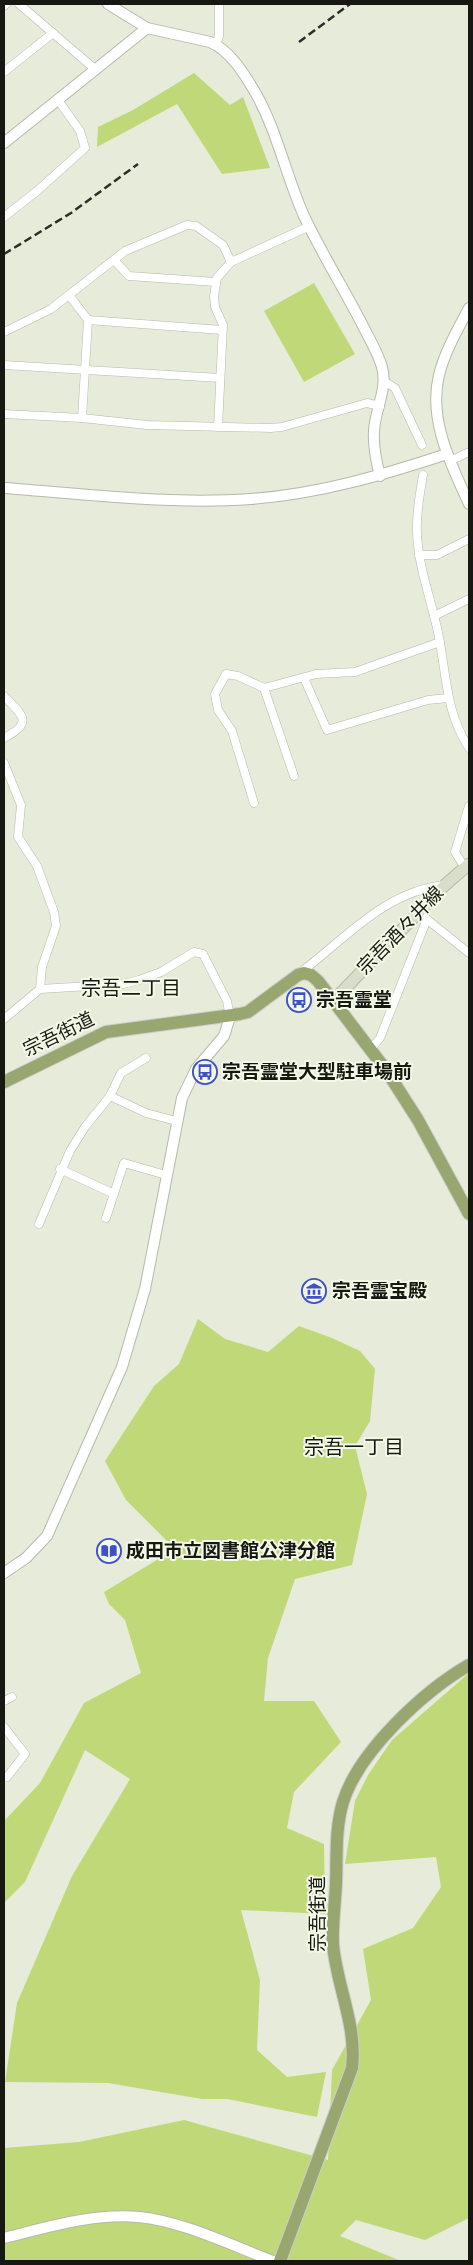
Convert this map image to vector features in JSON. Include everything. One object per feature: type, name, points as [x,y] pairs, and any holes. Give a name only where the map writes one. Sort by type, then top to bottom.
[{"type":"highway","points":[[298,975],[304,973],[311,975],[334,1000],[371,1049],[418,1120],[469,1214]]},
{"type":"highway","name":"宗吾街道","points":[[4,1082],[106,1032],[230,1017],[248,1012],[298,975]]},
{"type":"highway","name":"宗吾街道","points":[[280,2261],[352,2068],[353,2037],[333,1944],[338,1828],[342,1804],[356,1772],[371,1751],[413,1708],[442,1682],[469,1665]]},
{"type":"main road","name":"宗吾酒々井線","points":[[334,1000],[423,916],[444,885],[467,866]]},
{"type":"street","points":[[18,4],[96,70]]},
{"type":"street","points":[[108,4],[147,28],[216,44],[224,50],[237,66],[255,93],[268,119],[289,181],[310,226],[378,357],[384,381],[374,431],[374,450],[380,476]]},
{"type":"street","points":[[216,44],[219,36],[219,4]]},
{"type":"street","points":[[4,143],[147,28]]},
{"type":"street","points":[[4,72],[53,33]]},
{"type":"street","points":[[4,217],[37,192],[86,148],[80,131],[58,100]]},
{"type":"street","points":[[4,332],[51,309],[125,251],[188,225],[196,226],[223,245],[231,262]]},
{"type":"street","points":[[218,427],[223,324],[215,307],[214,296],[217,278],[231,262],[310,226]]},
{"type":"street","points":[[114,260],[129,276],[216,282]]},
{"type":"street","points":[[69,295],[88,320],[82,418]]},
{"type":"street","points":[[469,308],[446,355],[436,388],[436,415],[448,458],[469,504]]},
{"type":"street","points":[[88,320],[222,330]]},
{"type":"street","points":[[4,365],[220,378]]},
{"type":"street","points":[[384,381],[395,388],[422,445]]},
{"type":"street","points":[[4,414],[82,418],[147,425],[282,427],[367,403],[380,406]]},
{"type":"street","points":[[4,488],[166,500],[206,501],[293,494],[337,486],[469,452]]},
{"type":"street","points":[[423,475],[416,531],[419,555],[440,642],[448,698],[460,734],[469,748]]},
{"type":"street","points":[[419,555],[438,555],[469,539]]},
{"type":"street","points":[[434,616],[469,599]]},
{"type":"street","points":[[254,803],[232,731],[218,710],[215,694],[226,674],[264,688],[316,674],[355,672],[440,642]]},
{"type":"street","points":[[304,678],[327,730],[428,700],[448,698]]},
{"type":"street","points":[[264,688],[294,776]]},
{"type":"street","points":[[4,696],[23,716],[24,723],[20,729],[4,738]]},
{"type":"street","points":[[4,763],[21,805],[18,837],[37,866],[54,912],[56,926],[42,967],[40,989]]},
{"type":"street","points":[[467,866],[455,852],[469,806]]},
{"type":"street","points":[[298,975],[377,910],[409,892],[426,887],[444,885]]},
{"type":"street","points":[[371,1049],[380,1038],[423,916],[469,953]]},
{"type":"street","points":[[4,1018],[40,989],[123,984],[161,972],[194,952],[203,954],[227,1000],[230,1017],[230,1025],[224,1036],[196,1069],[182,1098],[176,1121],[145,1289],[122,1367],[47,1536],[26,1558],[4,1573]]},
{"type":"street","points":[[39,1224],[60,1169],[85,1126],[110,1096],[121,1073],[146,1058]]},
{"type":"street","points":[[110,1096],[146,1113],[176,1121]]},
{"type":"street","points":[[106,1218],[124,1163],[166,1175]]},
{"type":"street","points":[[60,1169],[114,1194]]},
{"type":"street","points":[[4,1701],[12,1697]]},
{"type":"street","points":[[4,1727],[25,1754],[7,1777]]},
{"type":"street","points":[[4,2238],[68,2222],[107,2217],[140,2217],[172,2223],[273,2261]]},
{"type":"green space","points":[[194,73],[230,105],[243,97],[270,168],[222,174],[177,104],[97,147],[98,127],[133,110]]},
{"type":"green space","points":[[314,283],[355,354],[304,382],[264,311]]},
{"type":"green space","points":[[198,1319],[225,1339],[268,1352],[299,1326],[360,1351],[375,1369],[370,1421],[355,1446],[367,1494],[352,1565],[295,1579],[268,1658],[264,1701],[314,1701],[341,1742],[294,1792],[287,1828],[324,1844],[325,1914],[241,1910],[260,1980],[257,2050],[287,2077],[326,2072],[317,2117],[227,2099],[202,2099],[108,2083],[5,2082],[17,2003],[72,1876],[130,1779],[85,1750],[25,1882],[4,1903],[4,1821],[40,1783],[84,1703],[141,1673],[125,1620],[109,1604],[104,1592],[175,1549],[126,1500],[105,1461],[154,1386],[179,1364]]},
{"type":"green space","points":[[469,1673],[469,2218],[425,2240],[356,2220],[340,2236],[401,2261],[4,2261],[4,2148],[79,2142],[184,2120],[328,2160],[332,2070],[371,2000],[363,1949],[413,1928],[441,1887],[436,1857],[345,1864],[355,1801],[368,1775],[392,1740]]},
{"type":"railway","points":[[299,42],[350,4]]},
{"type":"railway","points":[[4,254],[71,213],[138,164]]},
{"type":"place","name":"宗吾霊堂","points":[[299,1000]]},
{"type":"place","name":"宗吾霊堂大型駐車場前","points":[[205,1072]]},
{"type":"place","name":"宗吾霊宝殿","points":[[314,1291]]},
{"type":"place","name":"成田市立図書館公津分館","points":[[109,1551]]},
{"type":"district","name":"宗吾二丁目","points":[[131,989]]},
{"type":"district","name":"宗吾一丁目","points":[[354,1448]]}]
